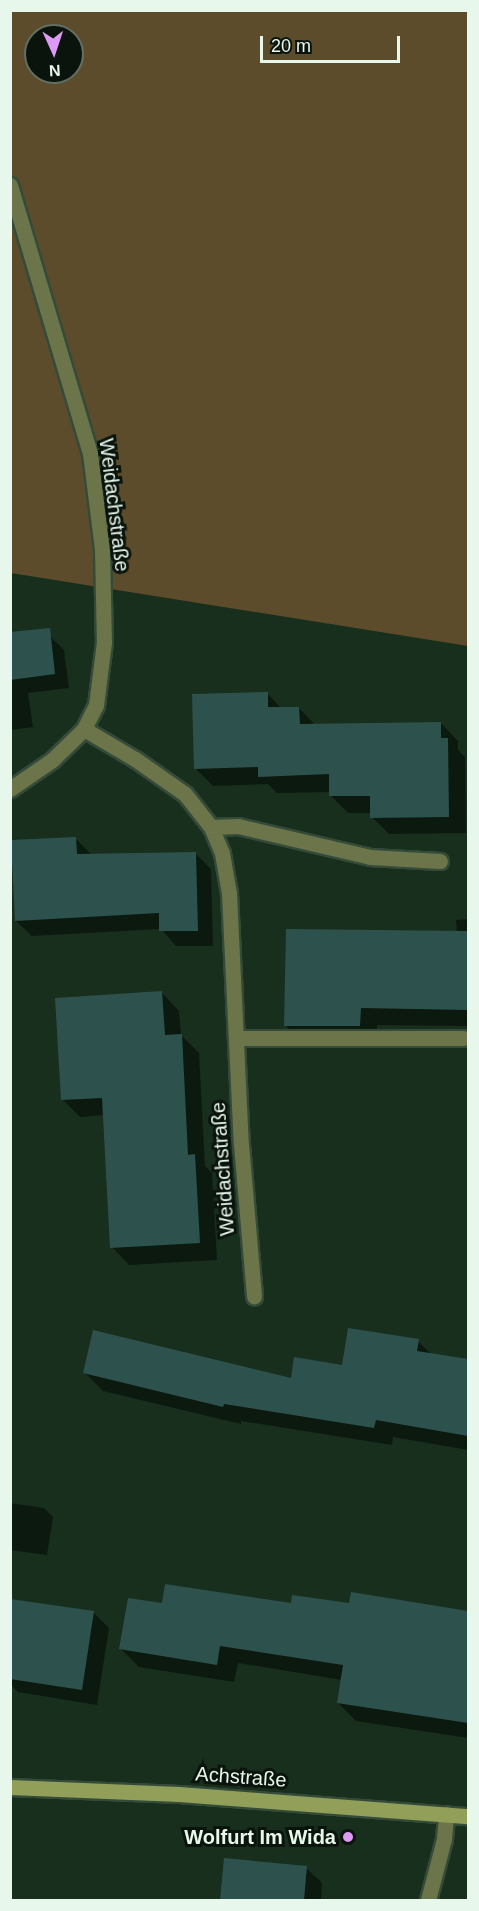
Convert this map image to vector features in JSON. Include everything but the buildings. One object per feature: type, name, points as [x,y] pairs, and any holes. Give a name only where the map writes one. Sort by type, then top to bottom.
[{"type":"main road","name":"Achstraße","points":[[10,1787],[179,1794],[468,1816]]},
{"type":"street","name":"Weidachstraße","points":[[10,185],[90,453],[102,549],[104,642],[96,705],[84,729],[52,760],[10,789]]},
{"type":"street","name":"Weidachstraße","points":[[84,729],[135,759],[185,794],[211,827],[222,853],[229,893],[241,1144],[254,1296]]},
{"type":"street","points":[[211,827],[238,826],[370,856],[440,861]]},
{"type":"street","points":[[237,1038],[463,1038]]},
{"type":"street","points":[[428,1900],[444,1839],[446,1814]]},
{"type":"shaded area","points":[[10,11],[468,11],[468,646],[11,573]]},
{"type":"place","name":"Wolfurt Im Wida","points":[[348,1837]]}]
